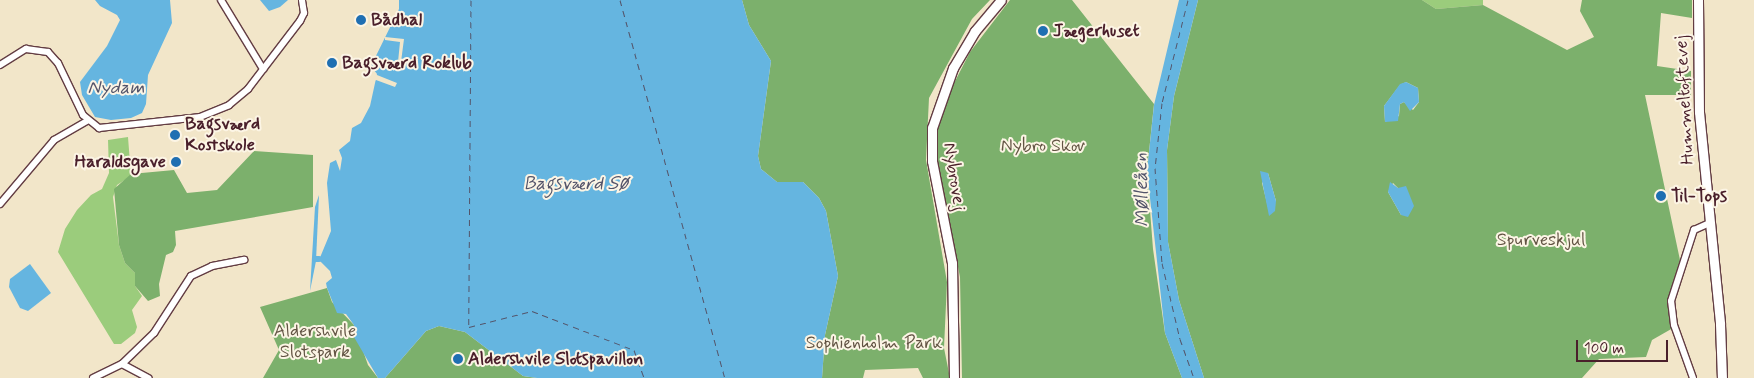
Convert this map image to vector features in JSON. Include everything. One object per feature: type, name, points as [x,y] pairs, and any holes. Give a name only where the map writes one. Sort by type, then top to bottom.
[{"type":"street","points":[[221,0],[263,69]]},
{"type":"street","points":[[0,65],[26,49],[48,52],[58,63],[87,120],[105,129],[200,117],[229,105],[263,69],[300,21],[304,13],[302,0]]},
{"type":"street","name":"Nybrovej","points":[[954,378],[952,263],[932,161],[932,128],[953,68],[975,32],[1001,0]]},
{"type":"street","name":"Hummeltoftevej","points":[[1698,0],[1699,112],[1720,324],[1722,378]]},
{"type":"street","points":[[0,204],[54,140],[87,120]]},
{"type":"street","points":[[1693,378],[1674,325],[1671,301],[1694,230],[1710,223]]},
{"type":"street","points":[[93,378],[122,364],[162,324],[191,276],[212,266],[244,260]]},
{"type":"street","points":[[122,364],[148,378]]},
{"type":"green space","name":"Sophienholm Park","points":[[742,0],[990,0],[972,19],[929,98],[926,160],[947,282],[944,348],[950,378],[923,378],[918,368],[865,370],[863,378],[822,378],[825,335],[838,276],[826,211],[819,198],[803,182],[777,182],[761,169],[758,156],[771,61],[749,25]]},
{"type":"green space","name":"Nybro Skov","points":[[1010,0],[1072,0],[1154,104],[1147,171],[1153,249],[1165,333],[1182,378],[962,378],[960,277],[936,155],[938,128],[948,95],[970,52]]},
{"type":"green space","name":"Spurveskjul","points":[[1198,0],[1422,0],[1436,9],[1483,5],[1567,50],[1594,37],[1580,11],[1582,0],[1692,0],[1692,18],[1661,13],[1657,66],[1691,71],[1691,95],[1645,95],[1680,260],[1670,292],[1668,307],[1673,328],[1652,340],[1646,357],[1599,359],[1582,378],[1204,378],[1179,300],[1168,242],[1167,150],[1174,96]],"holes":[[[1406,82],[1418,88],[1419,102],[1413,110],[1404,102],[1400,104],[1399,116],[1385,122],[1384,106],[1400,85]],[[1268,173],[1276,201],[1268,207],[1262,183]],[[1393,183],[1398,188],[1401,215],[1388,192]]]},
{"type":"green space","points":[[1422,0],[1483,0],[1483,5],[1436,9]]},
{"type":"green space","points":[[128,137],[131,176],[117,185],[113,197],[119,245],[125,263],[135,273],[135,286],[142,296],[132,310],[137,327],[135,333],[121,344],[114,344],[58,252],[65,229],[77,210],[91,195],[102,189],[109,173],[108,140]]},
{"type":"green space","points":[[254,151],[313,155],[313,207],[175,231],[176,245],[173,252],[166,255],[159,284],[160,296],[148,301],[135,286],[135,273],[125,263],[119,245],[114,189],[131,174],[174,170],[187,193],[217,190]]},
{"type":"green space","name":"Aldershvile Slotspark","points":[[327,288],[332,302],[354,325],[368,365],[378,378],[263,378],[279,350],[260,307]]},
{"type":"green space","name":"Aldershvile Slotspark","points":[[439,326],[465,332],[523,376],[537,378],[385,378],[426,331]]},
{"type":"water","name":"Nydam","points":[[95,0],[170,0],[172,23],[148,75],[146,104],[142,113],[131,118],[111,120],[95,117],[82,95],[80,82],[107,46],[120,20],[117,15],[100,6]]},
{"type":"water","points":[[260,0],[288,0],[280,7],[269,11]]},
{"type":"water","name":"Bagsværd Sø","points":[[399,0],[742,0],[749,25],[771,61],[758,156],[761,169],[777,182],[803,182],[819,198],[826,211],[838,276],[825,335],[822,378],[537,378],[523,376],[465,332],[439,326],[426,331],[385,378],[378,378],[351,332],[354,325],[346,314],[337,313],[326,283],[332,278],[330,271],[319,260],[331,231],[327,183],[330,163],[336,160],[340,171],[342,158],[339,150],[350,141],[352,128],[361,123],[370,106],[377,74],[371,66],[399,9]]},
{"type":"water","points":[[1179,0],[1198,0],[1174,96],[1167,150],[1168,242],[1179,300],[1204,378],[1182,378],[1165,333],[1147,171],[1154,105]]},
{"type":"water","points":[[1406,82],[1418,88],[1419,102],[1410,111],[1404,102],[1400,104],[1398,121],[1385,122],[1384,106],[1400,84]]},
{"type":"water","points":[[1260,171],[1268,173],[1276,201],[1275,211],[1269,216]]},
{"type":"water","points":[[1390,182],[1398,188],[1406,186],[1414,206],[1408,217],[1401,215],[1388,192]]},
{"type":"water","points":[[319,195],[316,261],[310,291],[315,207]]},
{"type":"water","points":[[30,264],[51,293],[28,311],[20,308],[9,287],[10,279]]},
{"type":"pier","points":[[385,37],[404,39],[401,62],[398,62],[400,42],[385,40]]},
{"type":"pier","points":[[372,73],[397,83],[395,87],[376,80],[373,82]]},
{"type":"ferry route","points":[[471,0],[469,327],[532,311],[634,350],[644,378]]},
{"type":"ferry route","points":[[620,0],[725,378]]},
{"type":"ferry route","points":[[1188,0],[1162,103],[1155,168],[1162,263],[1180,339],[1194,378]]},
{"type":"place","name":"Bådhal","points":[[361,20]]},
{"type":"place","name":"Jægerhuset","points":[[1043,31]]},
{"type":"place","name":"Bagsværd Roklub","points":[[332,63]]},
{"type":"place","name":"Bagsværd Kostskole","points":[[175,135]]},
{"type":"place","name":"Haraldsgave","points":[[176,162]]},
{"type":"place","name":"Til-Tops","points":[[1661,196]]},
{"type":"place","name":"Aldershvile Slotspavillon","points":[[458,359]]},
{"type":"water label","name":"Mølleåen","points":[[1142,190]]}]
